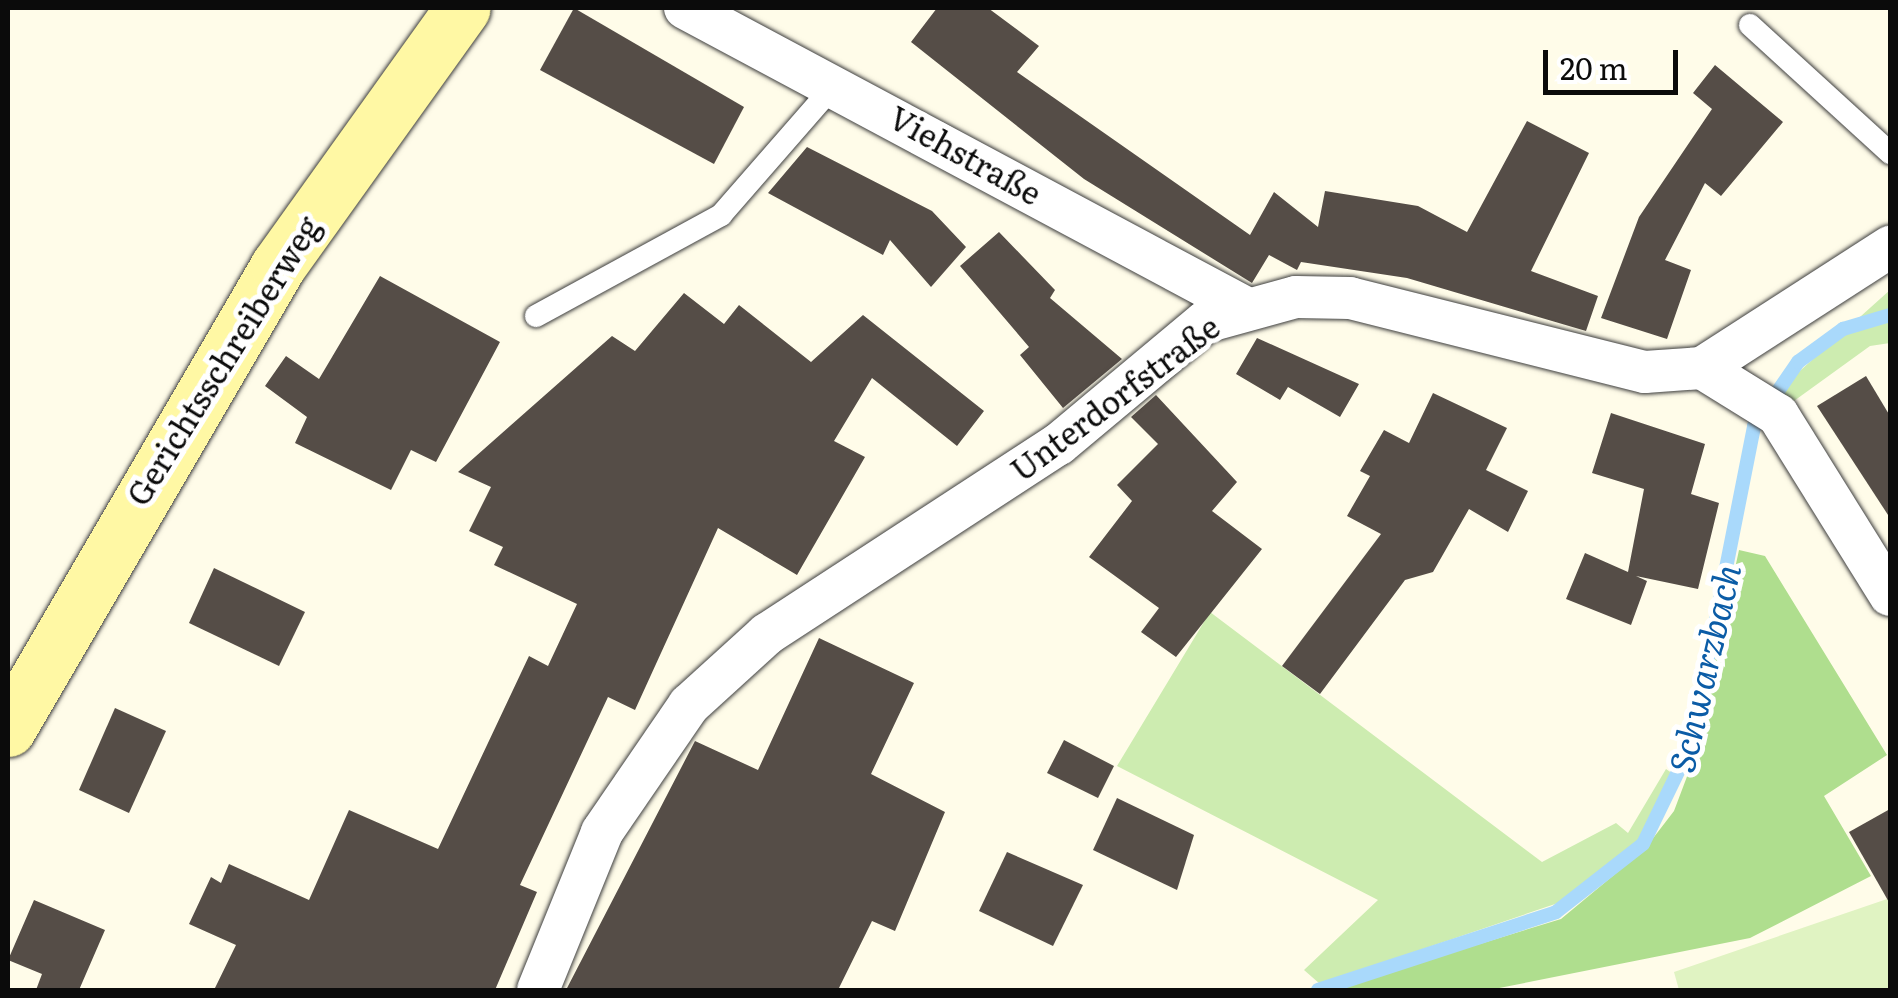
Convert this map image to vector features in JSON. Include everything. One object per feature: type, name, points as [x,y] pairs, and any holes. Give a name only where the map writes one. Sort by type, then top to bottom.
[{"type":"street","name":"Gerichtsschreiberweg","points":[[8,730],[278,266],[463,8]]},
{"type":"street","name":"Viehstraße","points":[[686,8],[836,83],[1244,307]]},
{"type":"street","name":"Unterdorfstraße","points":[[538,990],[602,832],[689,705],[767,634],[1059,444],[1204,322],[1244,307],[1350,298],[1645,372],[1702,368],[1890,246]]},
{"type":"street","points":[[1702,368],[1767,407],[1890,595]]},
{"type":"lane","points":[[1750,25],[1890,153]]},
{"type":"lane","points":[[536,316],[722,215],[836,83]]},
{"type":"green space","points":[[1890,290],[1890,343],[1870,346],[1787,406],[1774,394]]},
{"type":"green space","points":[[1739,550],[1765,556],[1887,755],[1824,796],[1871,876],[1750,938],[1489,990],[1330,990],[1561,919],[1644,850],[1674,811],[1694,758]]},
{"type":"green space","points":[[1210,612],[1542,862],[1616,823],[1628,833],[1666,769],[1676,776],[1641,844],[1564,901],[1320,984],[1304,970],[1378,900],[1117,766]]},
{"type":"green space","points":[[1890,898],[1890,990],[1679,990],[1674,972]]},
{"type":"building","points":[[574,8],[744,107],[714,164],[540,70]]},
{"type":"building","points":[[937,8],[988,8],[1039,46],[1017,72],[1250,235],[1274,192],[1318,227],[1325,191],[1418,206],[1467,232],[1527,121],[1589,153],[1531,271],[1598,296],[1586,331],[1407,278],[1301,262],[1297,270],[1269,255],[1252,283],[1084,179],[911,42]]},
{"type":"building","points":[[1715,65],[1783,122],[1721,196],[1705,183],[1665,260],[1691,270],[1667,339],[1601,318],[1639,217],[1712,109],[1693,93]]},
{"type":"building","points":[[807,147],[932,211],[966,247],[931,287],[890,240],[883,255],[768,193]]},
{"type":"building","points":[[999,232],[1055,290],[1050,298],[1122,359],[1063,408],[1020,355],[1029,347],[960,266]]},
{"type":"building","points":[[380,276],[500,342],[436,462],[411,450],[391,490],[295,443],[307,417],[265,386],[286,356],[319,379]]},
{"type":"building","points":[[684,293],[724,324],[739,305],[811,362],[863,315],[984,411],[957,446],[872,378],[834,441],[865,457],[797,575],[718,528],[635,710],[608,697],[520,885],[537,892],[495,990],[214,990],[236,945],[189,924],[211,877],[221,883],[229,864],[309,900],[349,810],[438,849],[529,656],[548,666],[577,604],[494,565],[503,547],[469,531],[491,487],[458,472],[612,336],[635,351]]},
{"type":"building","points":[[1257,338],[1359,384],[1340,417],[1288,387],[1280,400],[1236,374]]},
{"type":"building","points":[[1866,376],[1890,416],[1890,518],[1817,406]]},
{"type":"building","points":[[1433,393],[1507,428],[1486,470],[1528,491],[1508,532],[1469,509],[1433,572],[1405,580],[1320,694],[1282,666],[1381,534],[1347,516],[1370,476],[1360,471],[1384,430],[1409,443]]},
{"type":"building","points":[[1156,395],[1237,482],[1212,511],[1262,549],[1176,657],[1141,632],[1159,608],[1089,557],[1132,501],[1117,485],[1158,444],[1131,417]]},
{"type":"building","points":[[1611,413],[1705,444],[1691,494],[1719,503],[1698,589],[1636,576],[1647,581],[1631,625],[1566,599],[1585,553],[1628,572],[1644,489],[1592,473]]},
{"type":"building","points":[[214,568],[305,612],[279,666],[189,623]]},
{"type":"building","points":[[819,638],[914,683],[871,774],[945,812],[895,931],[872,921],[838,990],[566,990],[695,741],[758,770]]},
{"type":"building","points":[[115,708],[166,731],[129,813],[79,790]]},
{"type":"building","points":[[1064,740],[1114,766],[1098,798],[1047,773]]},
{"type":"building","points":[[1117,798],[1194,835],[1177,890],[1093,850]]},
{"type":"building","points":[[1890,809],[1890,904],[1849,832]]},
{"type":"building","points":[[1007,852],[1083,885],[1053,946],[979,911]]},
{"type":"building","points":[[34,900],[105,930],[79,990],[36,990],[42,974],[8,960]]},
{"type":"waterway","name":"Schwarzbach","points":[[1318,990],[1556,912],[1643,844],[1691,745],[1754,426],[1798,362],[1843,329],[1890,315]]}]
